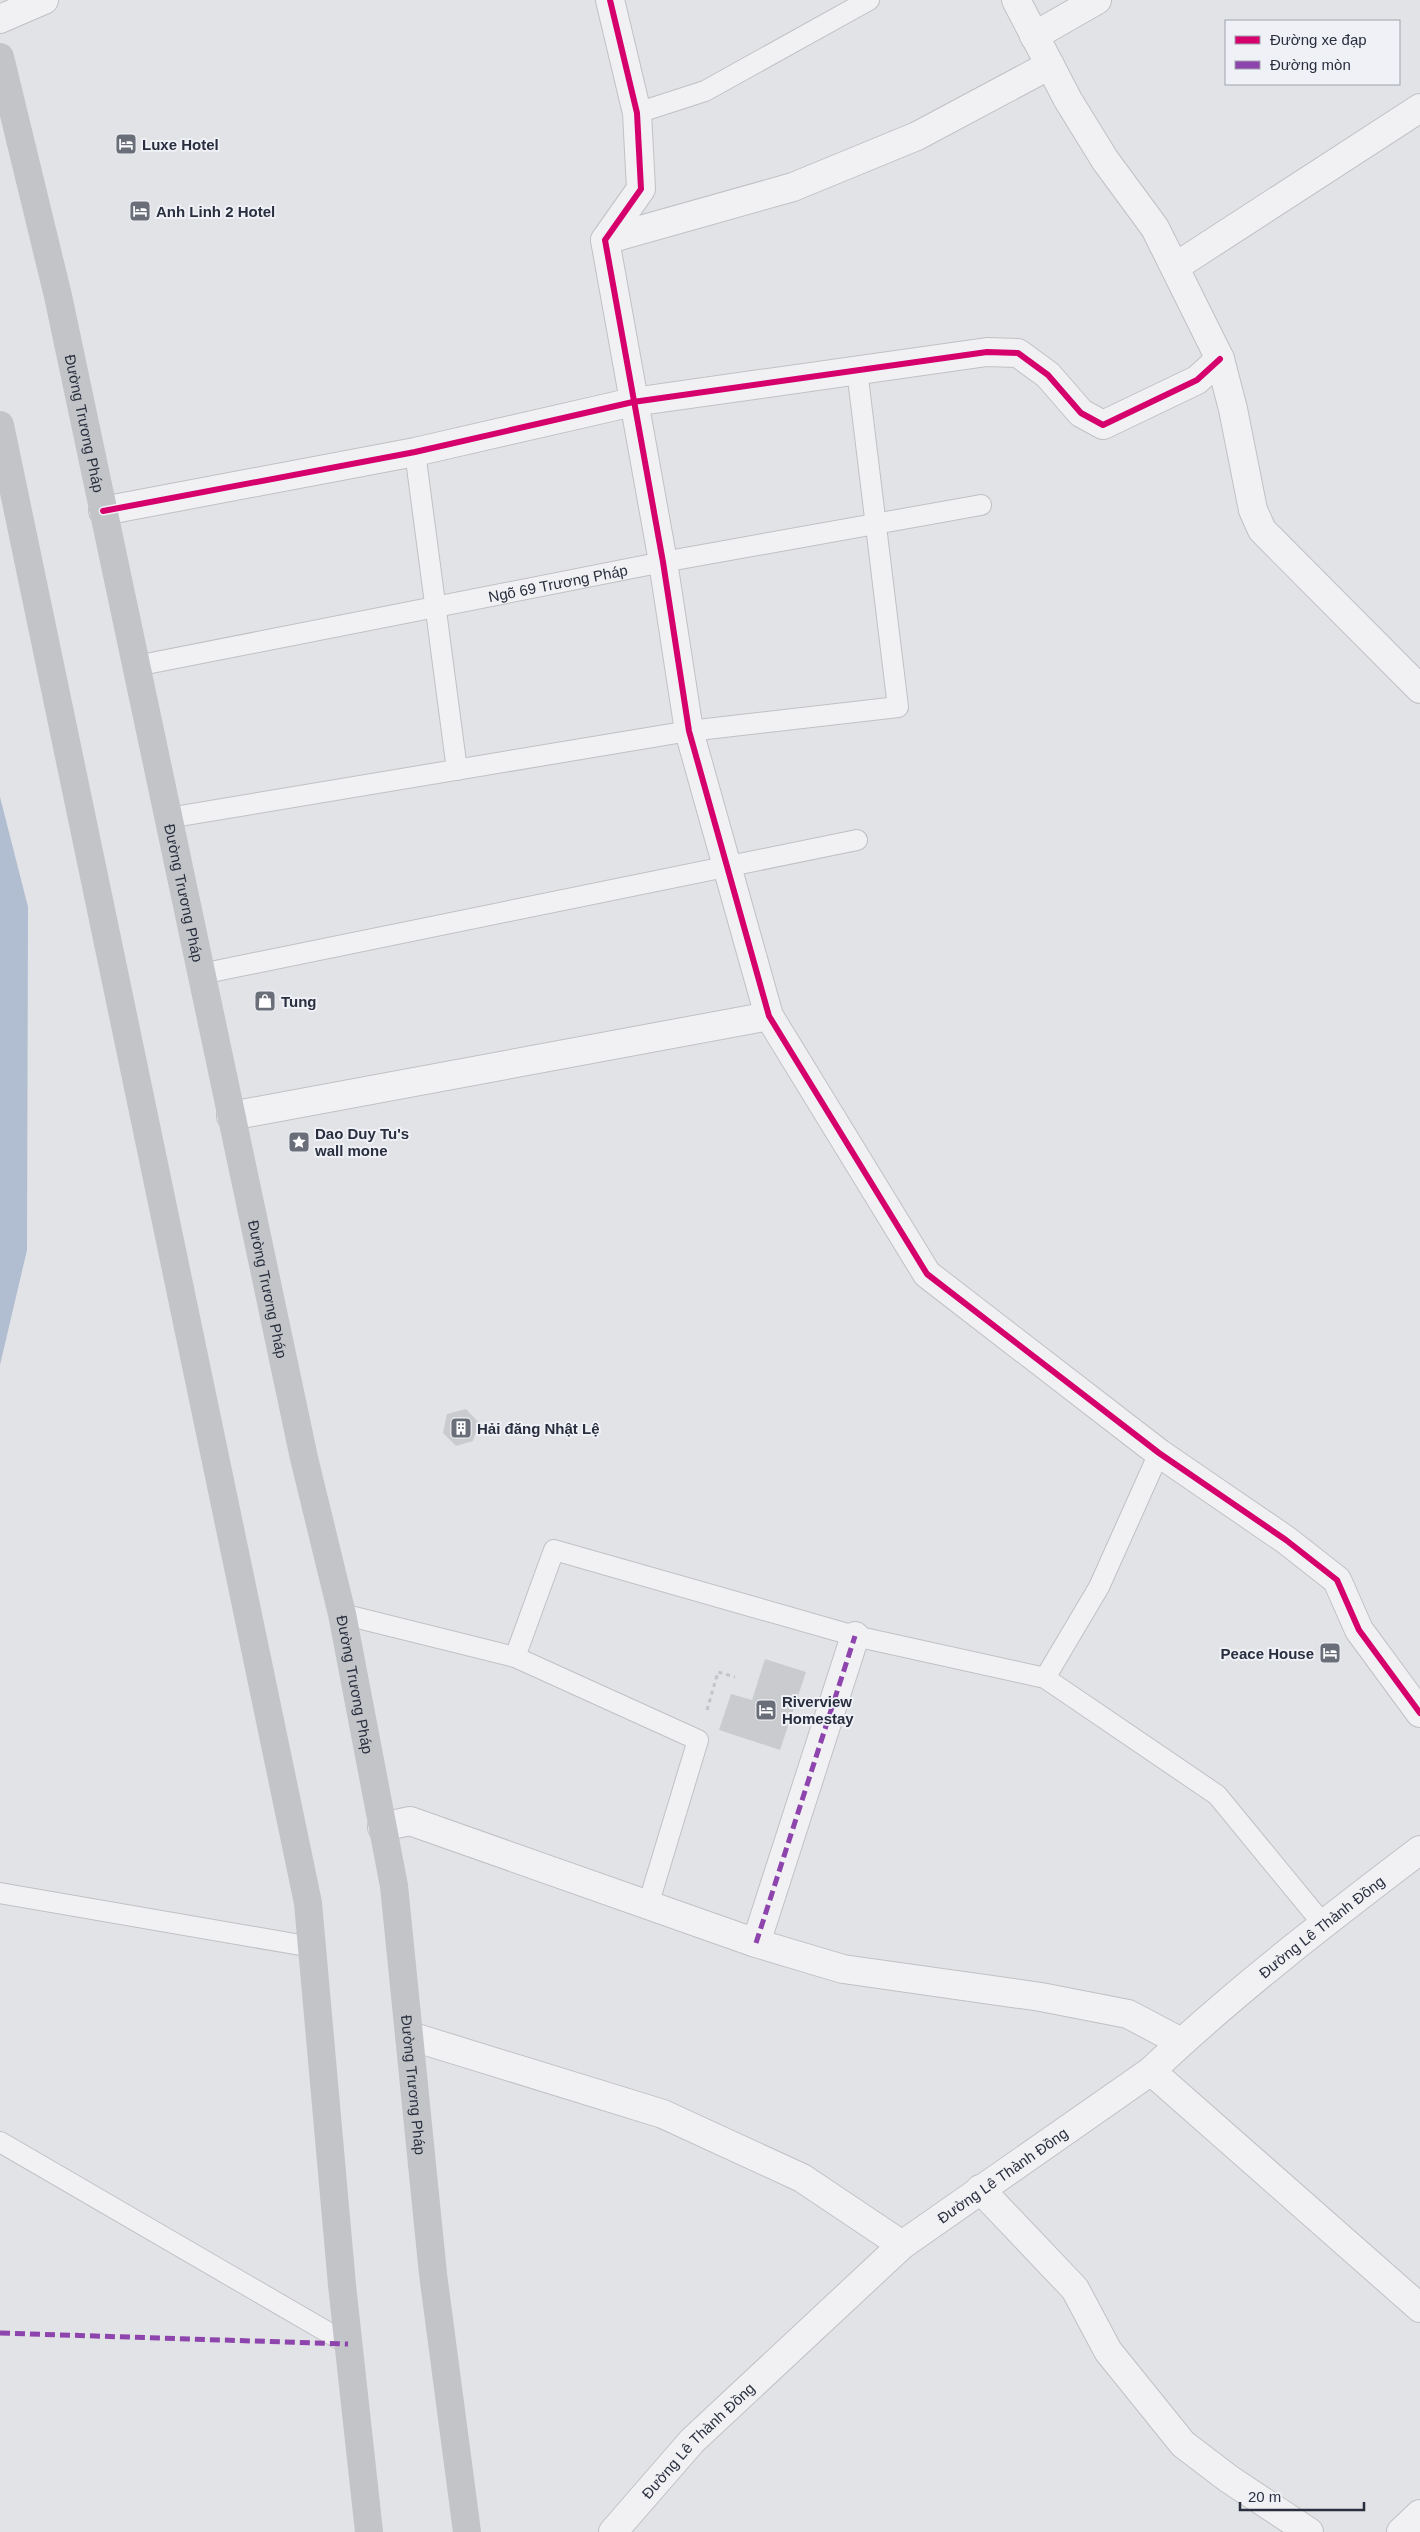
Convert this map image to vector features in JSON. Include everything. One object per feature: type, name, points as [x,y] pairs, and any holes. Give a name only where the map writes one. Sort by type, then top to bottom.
[{"type":"main road","name":"Đường Trương Pháp","points":[[0,57],[58,296],[304,1458],[342,1614],[394,1886],[433,2274],[467,2532]]},
{"type":"main road","points":[[0,424],[308,1903],[348,2344],[369,2532]]},
{"type":"street","points":[[0,19],[44,0]]},
{"type":"street","points":[[610,0],[637,113],[641,189],[605,240],[663,562],[689,731],[769,1016],[928,1274],[1159,1453],[1286,1540],[1337,1580],[1358,1630],[1420,1713]]},
{"type":"street","points":[[1016,0],[1068,100],[1106,160],[1155,228],[1220,358],[1234,409],[1253,510],[1262,530],[1420,689]]},
{"type":"street","points":[[1034,36],[1097,0]]},
{"type":"street","points":[[605,240],[793,187],[917,136],[1050,65]]},
{"type":"street","points":[[1175,267],[1420,108]]},
{"type":"street","points":[[103,511],[415,452],[633,402],[987,352],[1018,354],[1048,375],[1081,413],[1103,425],[1198,380],[1220,358]]},
{"type":"street","points":[[231,1116],[769,1016]]},
{"type":"street","points":[[756,1943],[855,1636]]},
{"type":"street","points":[[382,1828],[410,1821],[756,1943],[842,1969],[1041,1997],[1128,2014],[1181,2042]]},
{"type":"street","name":"Đường Lê Thành Đồng","points":[[613,2532],[692,2441],[902,2245],[1151,2071],[1181,2042],[1323,1924],[1420,1850]]},
{"type":"street","points":[[410,2036],[664,2114],[802,2178],[902,2245]]},
{"type":"street","points":[[1151,2071],[1420,2308]]},
{"type":"street","points":[[980,2189],[1075,2289],[1108,2351],[1183,2444],[1229,2479],[1309,2532]]},
{"type":"street","points":[[1401,2532],[1420,2514]]},
{"type":"lane","points":[[637,113],[705,91],[869,0]]},
{"type":"lane","points":[[168,818],[689,731],[898,707],[857,370]]},
{"type":"lane","points":[[415,452],[457,770]]},
{"type":"lane","name":"Ngõ 69 Trương Pháp","points":[[136,666],[663,562],[982,505]]},
{"type":"lane","points":[[201,974],[857,840]]},
{"type":"lane","points":[[1045,1678],[1099,1586],[1159,1453]]},
{"type":"lane","points":[[515,1657],[554,1550],[855,1636],[1045,1678],[1217,1795],[1323,1924]]},
{"type":"lane","points":[[342,1614],[515,1657],[698,1740],[648,1905]]},
{"type":"lane","points":[[0,1893],[312,1948]]},
{"type":"lane","points":[[0,2142],[348,2344]]},
{"type":"path","points":[[698,1740],[718,1672],[735,1677]]},
{"type":"water","points":[[0,797],[28,907],[27,1250],[0,1365]]},
{"type":"building","name":"Hải đăng Nhật Lệ","points":[[466,1409],[479,1423],[473,1441],[456,1446],[443,1433],[447,1414]]},
{"type":"building","points":[[765,1659],[806,1672],[780,1750],[719,1730],[731,1694],[752,1700]]},
{"type":"marked path","points":[[756,1943],[855,1636]]},
{"type":"marked path","points":[[0,2333],[348,2344]]},
{"type":"cycle path","points":[[610,0],[637,113],[641,189],[605,240],[663,562],[689,731],[769,1016],[927,1274],[1159,1453],[1286,1540],[1337,1580],[1359,1630],[1420,1713]]},
{"type":"cycle path","points":[[103,511],[415,452],[633,402],[987,352],[1018,353],[1048,375],[1081,413],[1103,425],[1197,380],[1220,359]]},
{"type":"place","name":"Luxe Hotel","points":[[126,144]]},
{"type":"place","name":"Anh Linh 2 Hotel","points":[[140,211]]},
{"type":"place","name":"Tung","points":[[265,1001]]},
{"type":"place","name":"Dao Duy Tu's wall mone","points":[[299,1142]]},
{"type":"place","name":"Hải đăng Nhật Lệ","points":[[461,1428]]},
{"type":"place","name":"Peace House","points":[[1330,1653]]},
{"type":"place","name":"Riverview Homestay","points":[[766,1710]]}]
